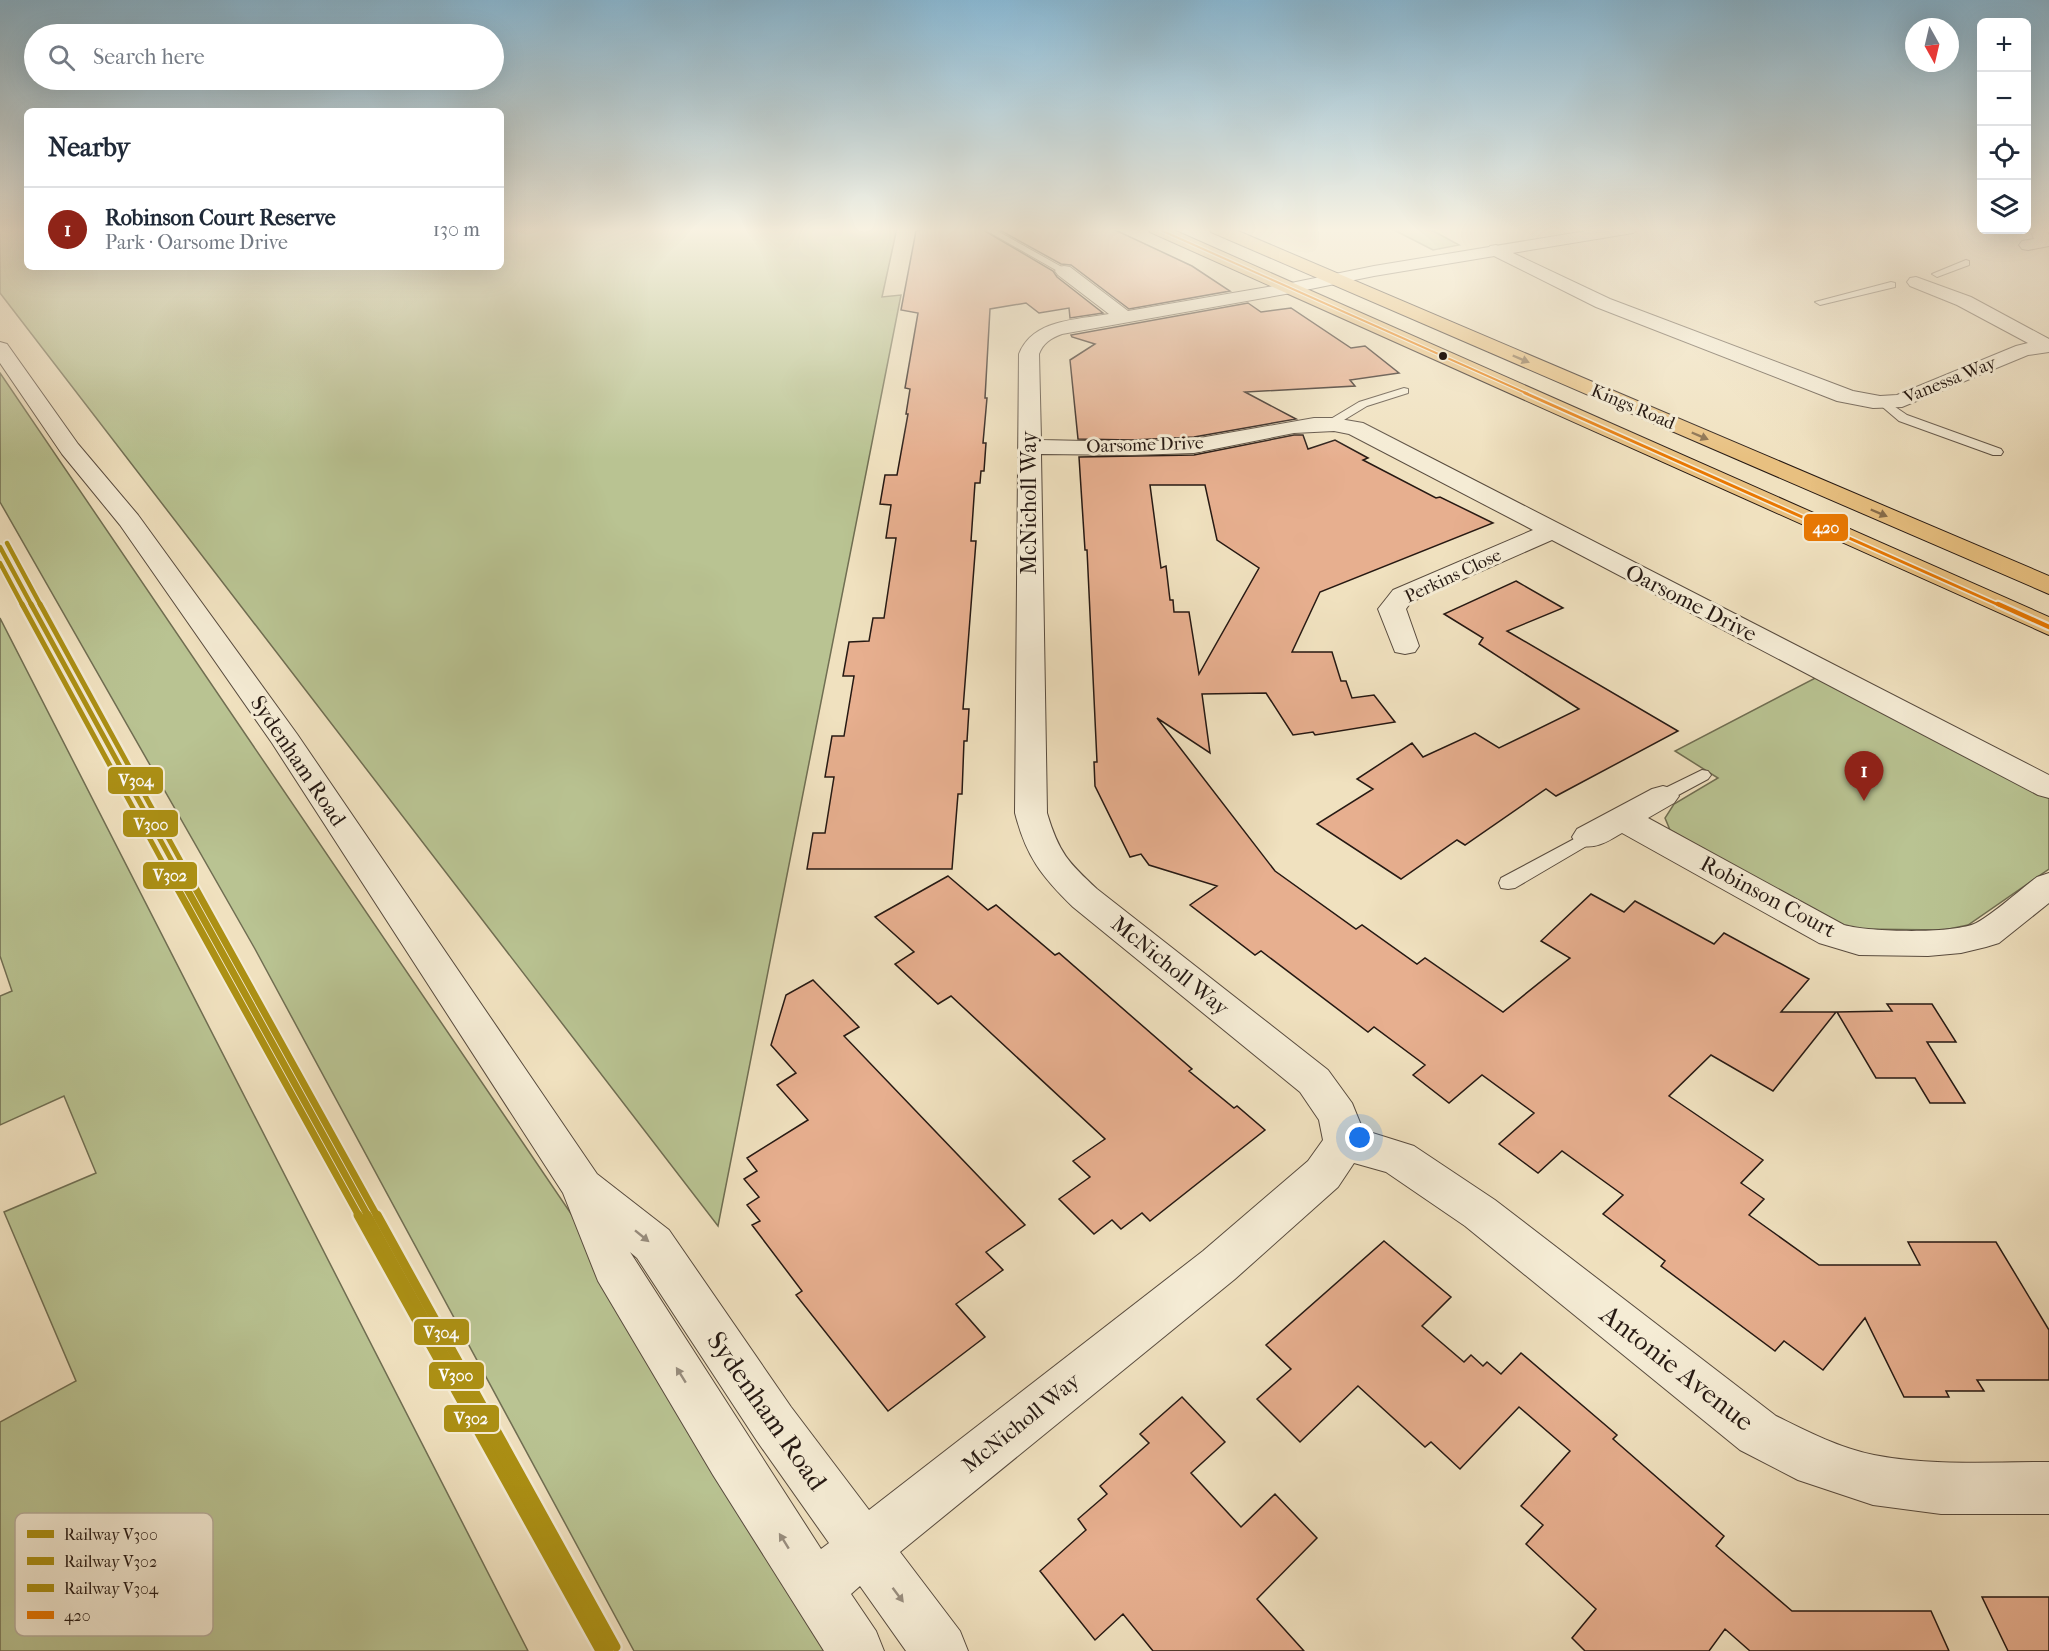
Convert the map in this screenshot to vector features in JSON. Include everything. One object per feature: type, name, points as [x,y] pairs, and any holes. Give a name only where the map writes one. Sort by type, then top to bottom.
[{"type":"main road","name":"Kings Road","points":[[1330,305],[2049,627]]},
{"type":"main road","name":"Kings Road","points":[[1398,305],[2049,586]]},
{"type":"street","points":[[1108,305],[1124,317]]},
{"type":"street","name":"McNicholl Way","points":[[815,1590],[863,1548],[1219,1265],[1323,1174],[1345,1143],[1338,1115],[1314,1082],[1085,898],[1059,873],[1039,842],[1031,813],[1029,354],[1037,339],[1058,329],[1193,305]]},
{"type":"street","points":[[1608,305],[1845,396],[1885,404]]},
{"type":"street","points":[[1972,305],[2049,346]]},
{"type":"street","name":"Vanessa Way","points":[[1885,404],[1917,396],[2023,350],[2049,346]]},
{"type":"street","name":"Sydenham Road","points":[[0,348],[70,449],[129,520],[286,741],[581,1185],[614,1267],[815,1590],[856,1651]]},
{"type":"street","name":"Oarsome Drive","points":[[1029,447],[1194,446],[1293,426],[1330,423],[1355,428],[2049,788]]},
{"type":"street","name":"Perkins Close","points":[[1405,646],[1392,609],[1402,596],[1552,531]]},
{"type":"street","points":[[1588,837],[1663,796]]},
{"type":"street","name":"Robinson Court","points":[[1623,819],[1832,934],[1858,942],[1928,943],[1961,940],[1986,933],[2049,885]]},
{"type":"street","name":"Antonie Avenue","points":[[1345,1143],[1400,1158],[1479,1213],[1758,1433],[1816,1462],[1873,1480],[1941,1488],[2049,1488]]},
{"type":"street","name":"Sydenham Road","points":[[581,1185],[653,1244],[774,1424],[940,1651]]},
{"type":"lane","name":"Oarsome Drive","points":[[1330,423],[1363,404],[1404,391]]},
{"type":"lane","points":[[1885,404],[1903,418],[1997,453]]},
{"type":"lane","points":[[1663,796],[1702,775]]},
{"type":"lane","points":[[1508,883],[1588,837]]},
{"type":"green space","points":[[9,305],[899,305],[718,1226]]},
{"type":"green space","points":[[0,373],[614,1277],[833,1651],[634,1651],[255,949],[0,502]]},
{"type":"green space","points":[[0,618],[528,1651],[0,1651],[0,1422],[76,1381],[4,1212],[96,1173],[64,1096],[0,1125],[0,996],[12,991],[0,956]]},
{"type":"green space","points":[[1821,675],[2049,798],[2049,869],[1968,925],[1944,930],[1856,929],[1832,922],[1670,830],[1665,818],[1674,804],[1718,778],[1675,751]]},
{"type":"building","points":[[902,305],[1014,305],[990,309],[983,443],[986,443],[984,471],[981,471],[980,483],[975,483],[971,541],[976,541],[963,709],[969,709],[967,741],[964,741],[962,794],[958,794],[952,869],[807,869],[813,833],[825,833],[834,777],[825,777],[832,736],[844,736],[854,676],[843,676],[849,642],[869,641],[873,618],[884,618],[896,538],[886,538],[891,505],[880,504],[885,475],[897,475],[908,414],[906,414],[910,389],[905,388],[918,313],[901,310]]},
{"type":"building","points":[[1029,305],[1093,305],[1103,313],[1070,318],[1069,308],[1039,313]]},
{"type":"building","points":[[1124,305],[1151,305],[1129,309]]},
{"type":"building","points":[[1237,305],[1251,305],[1261,312],[1291,308],[1351,348],[1365,346],[1399,373],[1350,380],[1355,386],[1245,392],[1296,419],[1194,437],[1132,440],[1078,439],[1070,360],[1095,344],[1071,335]]},
{"type":"building","points":[[1294,435],[1303,435],[1308,449],[1335,440],[1368,458],[1363,460],[1436,498],[1440,497],[1493,523],[1320,592],[1292,652],[1332,652],[1341,681],[1346,681],[1352,698],[1374,695],[1395,722],[1315,735],[1313,732],[1293,735],[1266,693],[1202,694],[1210,753],[1157,718],[1275,871],[1356,929],[1362,925],[1417,964],[1425,958],[1503,1012],[1570,958],[1541,941],[1591,894],[1624,912],[1635,901],[1714,944],[1724,933],[1809,979],[1781,1012],[1836,1012],[1773,1091],[1711,1055],[1669,1096],[1763,1160],[1741,1183],[1764,1199],[1749,1215],[1819,1265],[1920,1265],[1908,1242],[1996,1242],[2049,1330],[2049,1380],[1977,1380],[1984,1391],[1946,1391],[1949,1397],[1904,1397],[1865,1318],[1823,1370],[1784,1341],[1775,1351],[1661,1266],[1665,1261],[1603,1214],[1623,1195],[1562,1151],[1538,1173],[1499,1144],[1534,1113],[1482,1075],[1449,1103],[1413,1075],[1425,1065],[1374,1027],[1368,1032],[1261,951],[1255,955],[1190,905],[1217,886],[1149,865],[1141,854],[1130,857],[1095,786],[1094,762],[1097,762],[1087,550],[1085,550],[1079,457],[1194,455]],"holes":[[[1150,485],[1205,485],[1217,540],[1259,568],[1199,674],[1189,612],[1174,612],[1173,600],[1170,600],[1166,566],[1161,568]]]},
{"type":"building","points":[[1516,581],[1563,608],[1507,631],[1678,731],[1556,796],[1546,789],[1465,845],[1457,840],[1401,879],[1317,824],[1373,789],[1357,779],[1412,743],[1423,757],[1475,733],[1499,748],[1579,709],[1479,644],[1483,638],[1444,614]]},
{"type":"building","points":[[948,876],[988,910],[996,905],[1055,955],[1059,953],[1192,1069],[1189,1071],[1265,1130],[1150,1221],[1142,1213],[1121,1229],[1112,1220],[1094,1234],[1059,1199],[1090,1177],[1073,1161],[1105,1139],[951,996],[938,1004],[895,964],[914,952],[875,917]]},
{"type":"building","points":[[813,980],[859,1027],[844,1036],[1025,1225],[986,1252],[1003,1270],[956,1304],[985,1337],[888,1411],[796,1295],[802,1291],[752,1225],[760,1221],[747,1205],[759,1197],[744,1179],[757,1171],[747,1158],[808,1120],[777,1085],[796,1073],[771,1045],[786,995]]},
{"type":"building","points":[[1887,1004],[1932,1004],[1956,1042],[1927,1042],[1965,1103],[1930,1103],[1915,1078],[1876,1078],[1837,1012],[1892,1011]]},
{"type":"building","points":[[1384,1241],[1451,1297],[1422,1326],[1464,1362],[1471,1355],[1483,1366],[1487,1362],[1501,1374],[1521,1353],[1617,1435],[1613,1439],[1724,1536],[1716,1546],[1792,1611],[1931,1611],[1949,1651],[1750,1651],[1725,1629],[1709,1651],[1585,1651],[1572,1638],[1596,1609],[1526,1544],[1543,1525],[1521,1506],[1570,1451],[1519,1407],[1460,1469],[1431,1442],[1425,1447],[1358,1386],[1300,1442],[1257,1399],[1291,1369],[1266,1345]]},
{"type":"building","points":[[1182,1397],[1225,1442],[1191,1473],[1241,1527],[1275,1494],[1317,1538],[1257,1599],[1304,1651],[1153,1651],[1123,1614],[1095,1640],[1040,1571],[1086,1530],[1078,1519],[1107,1494],[1100,1486],[1149,1443],[1140,1434]]},
{"type":"building","points":[[1982,1597],[2049,1597],[2049,1651],[2008,1651]]},
{"type":"rail line","name":"V304","points":[[7,543],[104,723],[616,1647]]},
{"type":"rail line","name":"V300","points":[[0,547],[97,727],[609,1651]]},
{"type":"rail line","name":"V302","points":[[0,563],[90,731],[600,1651]]},
{"type":"transit line","name":"420","points":[[1328,305],[2049,627]]},
{"type":"place","name":"Robinson Court Reserve","points":[[1864,801]]}]
